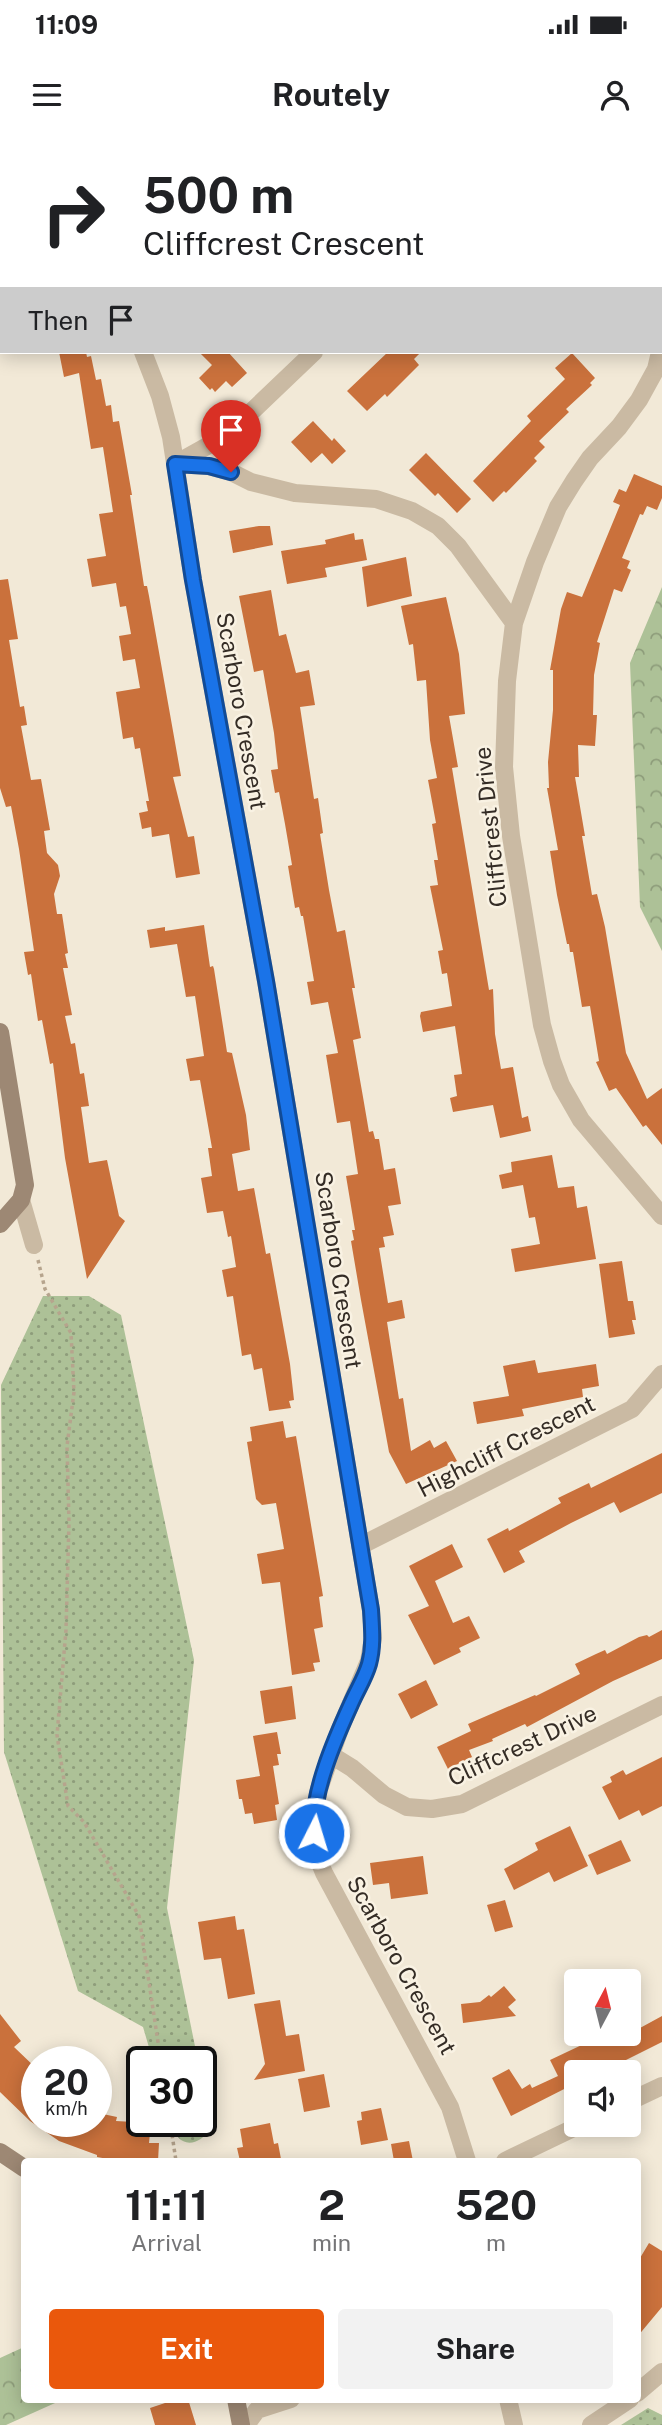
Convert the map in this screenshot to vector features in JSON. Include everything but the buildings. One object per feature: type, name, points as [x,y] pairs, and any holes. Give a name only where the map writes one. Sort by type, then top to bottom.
[{"type":"street","name":"Scarboro Crescent","points":[[144,354],[160,396],[175,464],[193,580],[266,981],[371,1610],[373,1637],[369,1661],[340,1729],[319,1789],[313,1818],[314,1848],[324,1873],[450,2107],[466,2158]]},
{"type":"street","points":[[175,464],[228,435],[312,354]]},
{"type":"street","name":"Cliffcrest Drive","points":[[660,354],[656,369],[639,400],[619,427],[590,458],[558,507],[535,562],[514,623],[507,681],[503,767],[511,836],[542,1025],[561,1084],[581,1119],[662,1216]]},
{"type":"street","points":[[175,464],[209,466],[231,472],[251,482],[295,493],[376,499],[412,511],[438,526],[458,546],[514,623]]},
{"type":"street","points":[[0,1032],[25,1185],[22,1200],[34,1245]]},
{"type":"street","points":[[0,1224],[22,1200]]},
{"type":"street","name":"Highcliff Crescent","points":[[360,1546],[632,1409],[662,1374]]},
{"type":"street","name":"Cliffcrest Drive","points":[[331,1755],[352,1768],[384,1795],[407,1807],[432,1810],[462,1804],[662,1705]]},
{"type":"street","points":[[641,2096],[662,2086]]},
{"type":"street","points":[[511,2158],[564,2133]]},
{"type":"street","points":[[0,2152],[21,2166]]},
{"type":"street","points":[[641,2390],[662,2372]]},
{"type":"street","points":[[237,2403],[240,2425]]},
{"type":"street","points":[[246,2425],[257,2410],[279,2403]]},
{"type":"street","points":[[509,2403],[514,2425]]},
{"type":"street","points":[[592,2425],[624,2403]]},
{"type":"path","points":[[34,1245],[45,1289],[71,1334],[74,1392],[67,1446],[69,1522],[66,1616],[57,1735],[68,1806],[84,1822],[139,1916],[159,2046]]},
{"type":"path","points":[[172,2137],[176,2158]]},
{"type":"green space","points":[[662,587],[662,951],[640,907],[630,663]]},
{"type":"green space","points":[[43,1296],[89,1296],[121,1315],[194,1660],[167,1908],[195,2046],[149,2046],[143,2027],[78,1991],[4,1752],[1,1385]]},
{"type":"green space","points":[[178,2137],[204,2137],[194,2142],[182,2141]]},
{"type":"green space","points":[[21,2348],[21,2403],[55,2403],[6,2425],[0,2425],[0,2358]]},
{"type":"green space","points":[[648,2408],[662,2415],[662,2425],[621,2425]]},
{"type":"route","points":[[231,472],[209,466],[175,464],[193,580],[266,981],[371,1610],[373,1637],[364,1678],[340,1729],[319,1789],[313,1818],[314,1833]]}]
